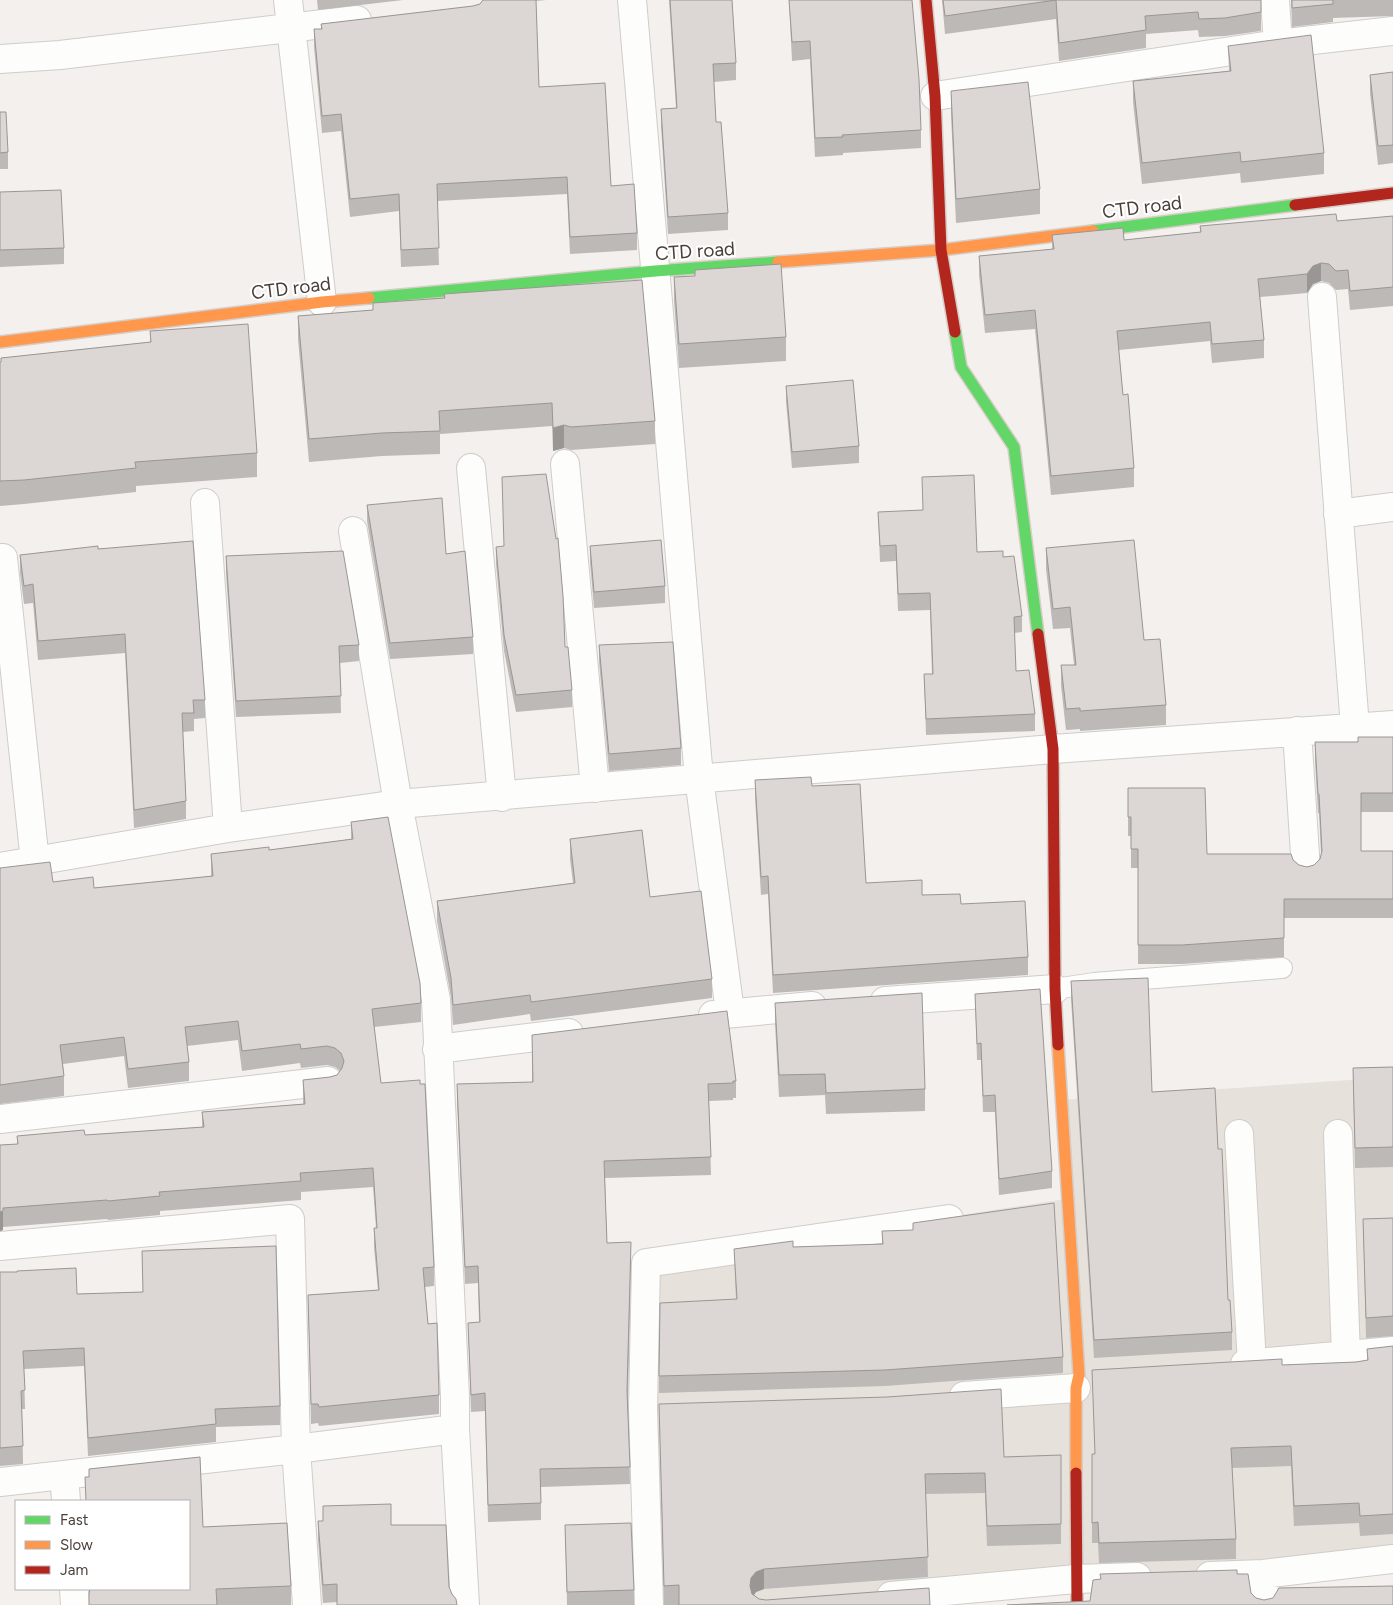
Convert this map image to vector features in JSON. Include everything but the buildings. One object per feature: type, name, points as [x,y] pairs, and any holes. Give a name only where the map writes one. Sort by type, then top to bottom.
[{"type":"street","points":[[288,0],[322,302]]},
{"type":"street","points":[[632,0],[699,778],[730,1012]]},
{"type":"street","points":[[926,0],[935,96],[942,250],[961,367],[1014,447],[1053,749],[1055,988],[1069,1201],[1077,1381],[1077,1592]]},
{"type":"street","points":[[1275,0],[1278,44]]},
{"type":"street","points":[[0,59],[60,55],[385,17]]},
{"type":"street","points":[[935,96],[1278,44],[1393,31]]},
{"type":"street","name":"CTD road","points":[[0,342],[322,302],[655,271],[942,250],[1393,193]]},
{"type":"street","points":[[1322,297],[1355,727]]},
{"type":"street","points":[[565,464],[595,788]]},
{"type":"street","points":[[471,468],[502,796]]},
{"type":"street","points":[[205,503],[228,828]]},
{"type":"street","points":[[1338,514],[1393,507]]},
{"type":"street","points":[[353,531],[398,804],[436,1000],[454,1429],[465,1605]]},
{"type":"street","points":[[2,558],[35,862]]},
{"type":"street","points":[[0,867],[228,828],[398,804],[1053,749],[1393,725]]},
{"type":"street","points":[[1297,731],[1306,870]]},
{"type":"street","points":[[691,1017],[730,1012],[1055,988]]},
{"type":"street","points":[[437,1049],[593,1030]]},
{"type":"street","points":[[0,1120],[328,1081]]},
{"type":"street","points":[[1239,1134],[1252,1364]]},
{"type":"street","points":[[1338,1134],[1346,1356]]},
{"type":"street","points":[[1039,1206],[1069,1201]]},
{"type":"street","points":[[649,1605],[643,1408],[646,1262],[971,1216]]},
{"type":"street","points":[[0,1246],[290,1219],[296,1449],[307,1605]]},
{"type":"street","points":[[1223,1366],[1393,1351]]},
{"type":"street","points":[[943,1398],[1077,1381],[1108,1373]]},
{"type":"street","points":[[643,1408],[672,1408]]},
{"type":"street","points":[[0,1482],[65,1488],[296,1449],[454,1429]]},
{"type":"street","points":[[877,1600],[1077,1592],[1174,1576],[1263,1574],[1393,1558]]},
{"type":"street","points":[[1263,1574],[1264,1605]]},
{"type":"street","points":[[74,1590],[75,1605]]},
{"type":"lane","points":[[1055,988],[1094,983],[1282,968]]},
{"type":"shaded area","points":[[1393,1077],[1393,1562],[728,1605],[653,1605],[646,1263],[1066,1199],[1061,1100]]},
{"type":"traffic: fast","points":[[1093,231],[1295,205]]},
{"type":"traffic: fast","points":[[369,298],[655,271],[778,262]]},
{"type":"traffic: fast","points":[[955,332],[961,367],[1014,447],[1038,634]]},
{"type":"traffic: slow","points":[[778,262],[941,250],[1093,231]]},
{"type":"traffic: slow","points":[[0,342],[322,302],[369,298]]},
{"type":"traffic: slow","points":[[1058,1045],[1079,1375],[1076,1388],[1076,1473]]},
{"type":"traffic: jam","points":[[926,0],[935,96],[941,250],[955,332]]},
{"type":"traffic: jam","points":[[1295,205],[1393,193]]},
{"type":"traffic: jam","points":[[1038,634],[1053,749],[1055,989],[1058,1045]]},
{"type":"traffic: jam","points":[[1076,1473],[1077,1605]]}]
